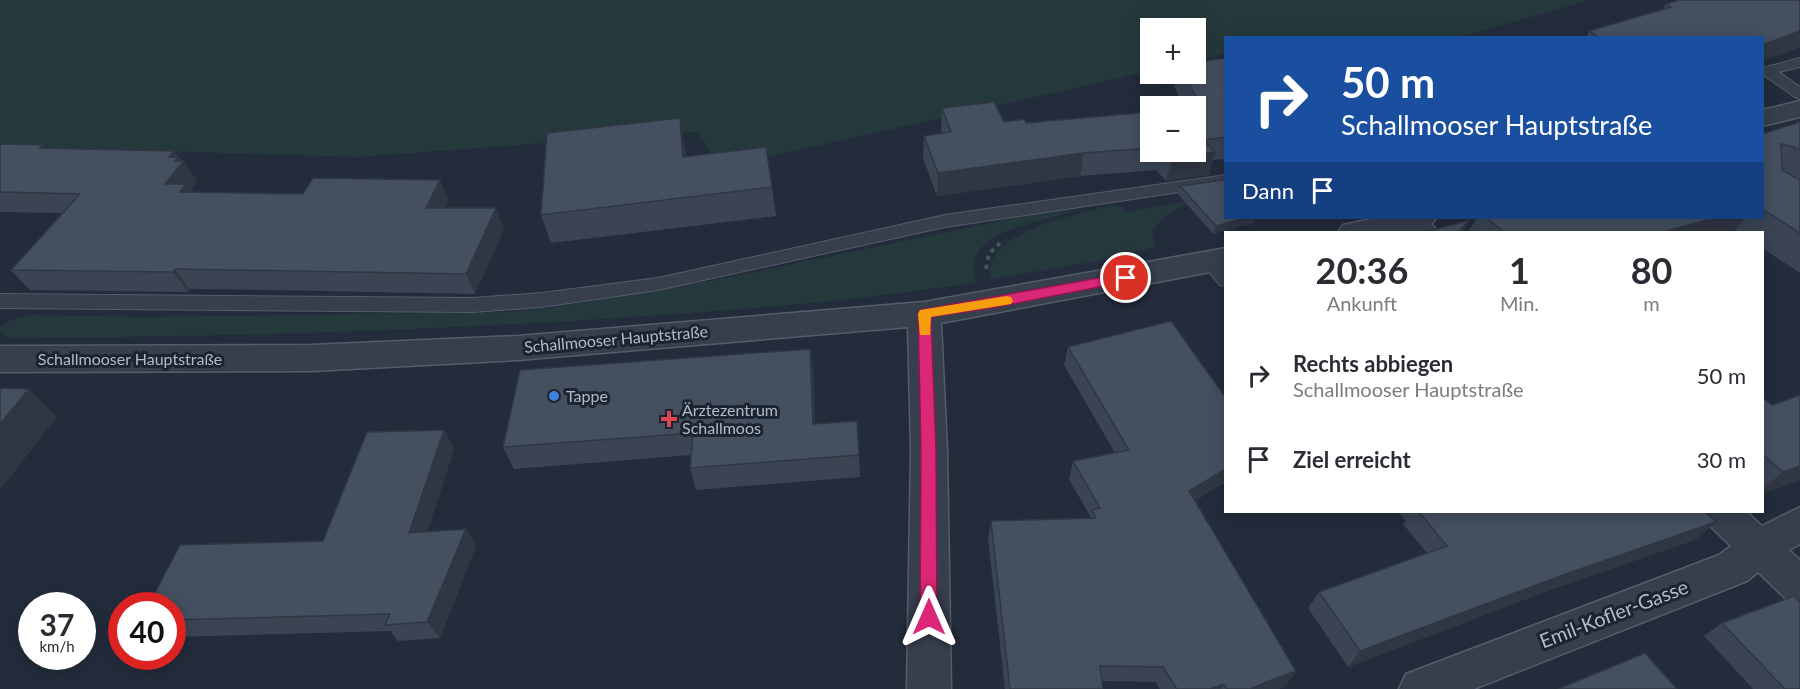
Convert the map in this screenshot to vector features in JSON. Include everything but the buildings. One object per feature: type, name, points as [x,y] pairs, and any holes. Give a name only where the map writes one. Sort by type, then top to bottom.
[{"type":"street","points":[[1764,118],[1800,109]]},
{"type":"street","points":[[1361,231],[1419,224]]},
{"type":"street","name":"Schallmooser Hauptstraße","points":[[0,359],[312,358],[498,349],[924,314],[1220,266]]},
{"type":"street","points":[[924,314],[929,450],[929,689]]},
{"type":"street","points":[[1722,513],[1800,586]]},
{"type":"street","name":"Emil-Kofler-Gasse","points":[[1420,689],[1733,568],[1759,548],[1800,524]]},
{"type":"lane","points":[[1800,62],[1768,71],[1800,94]]},
{"type":"lane","points":[[0,301],[473,305],[542,300],[658,284],[945,221],[1224,180]]},
{"type":"green space","points":[[0,0],[1590,0],[1464,36],[1224,36],[1224,54],[1206,59],[1206,18],[1140,18],[1140,73],[723,167],[696,132],[357,157],[0,146]]},
{"type":"green space","points":[[1208,198],[1183,206],[1163,219],[1152,232],[1155,247],[1098,261],[991,279],[991,263],[1000,249],[1015,238],[1055,220],[1110,206],[1119,206],[1127,212]]},
{"type":"green space","points":[[1077,205],[1083,206],[1030,223],[994,238],[981,249],[974,264],[976,283],[845,300],[603,319],[306,333],[9,338],[0,332],[0,328],[11,320],[30,315],[142,317],[500,312],[545,309],[731,277]]},
{"type":"slow traffic","points":[[925,332],[924,314],[1007,301]]},
{"type":"place","name":"Tappe","points":[[554,396]]},
{"type":"place","name":"Ärztezentrum Schallmoos","points":[[669,419]]},
{"type":"route","points":[[929,617],[929,450],[924,314],[1126,278]]}]
